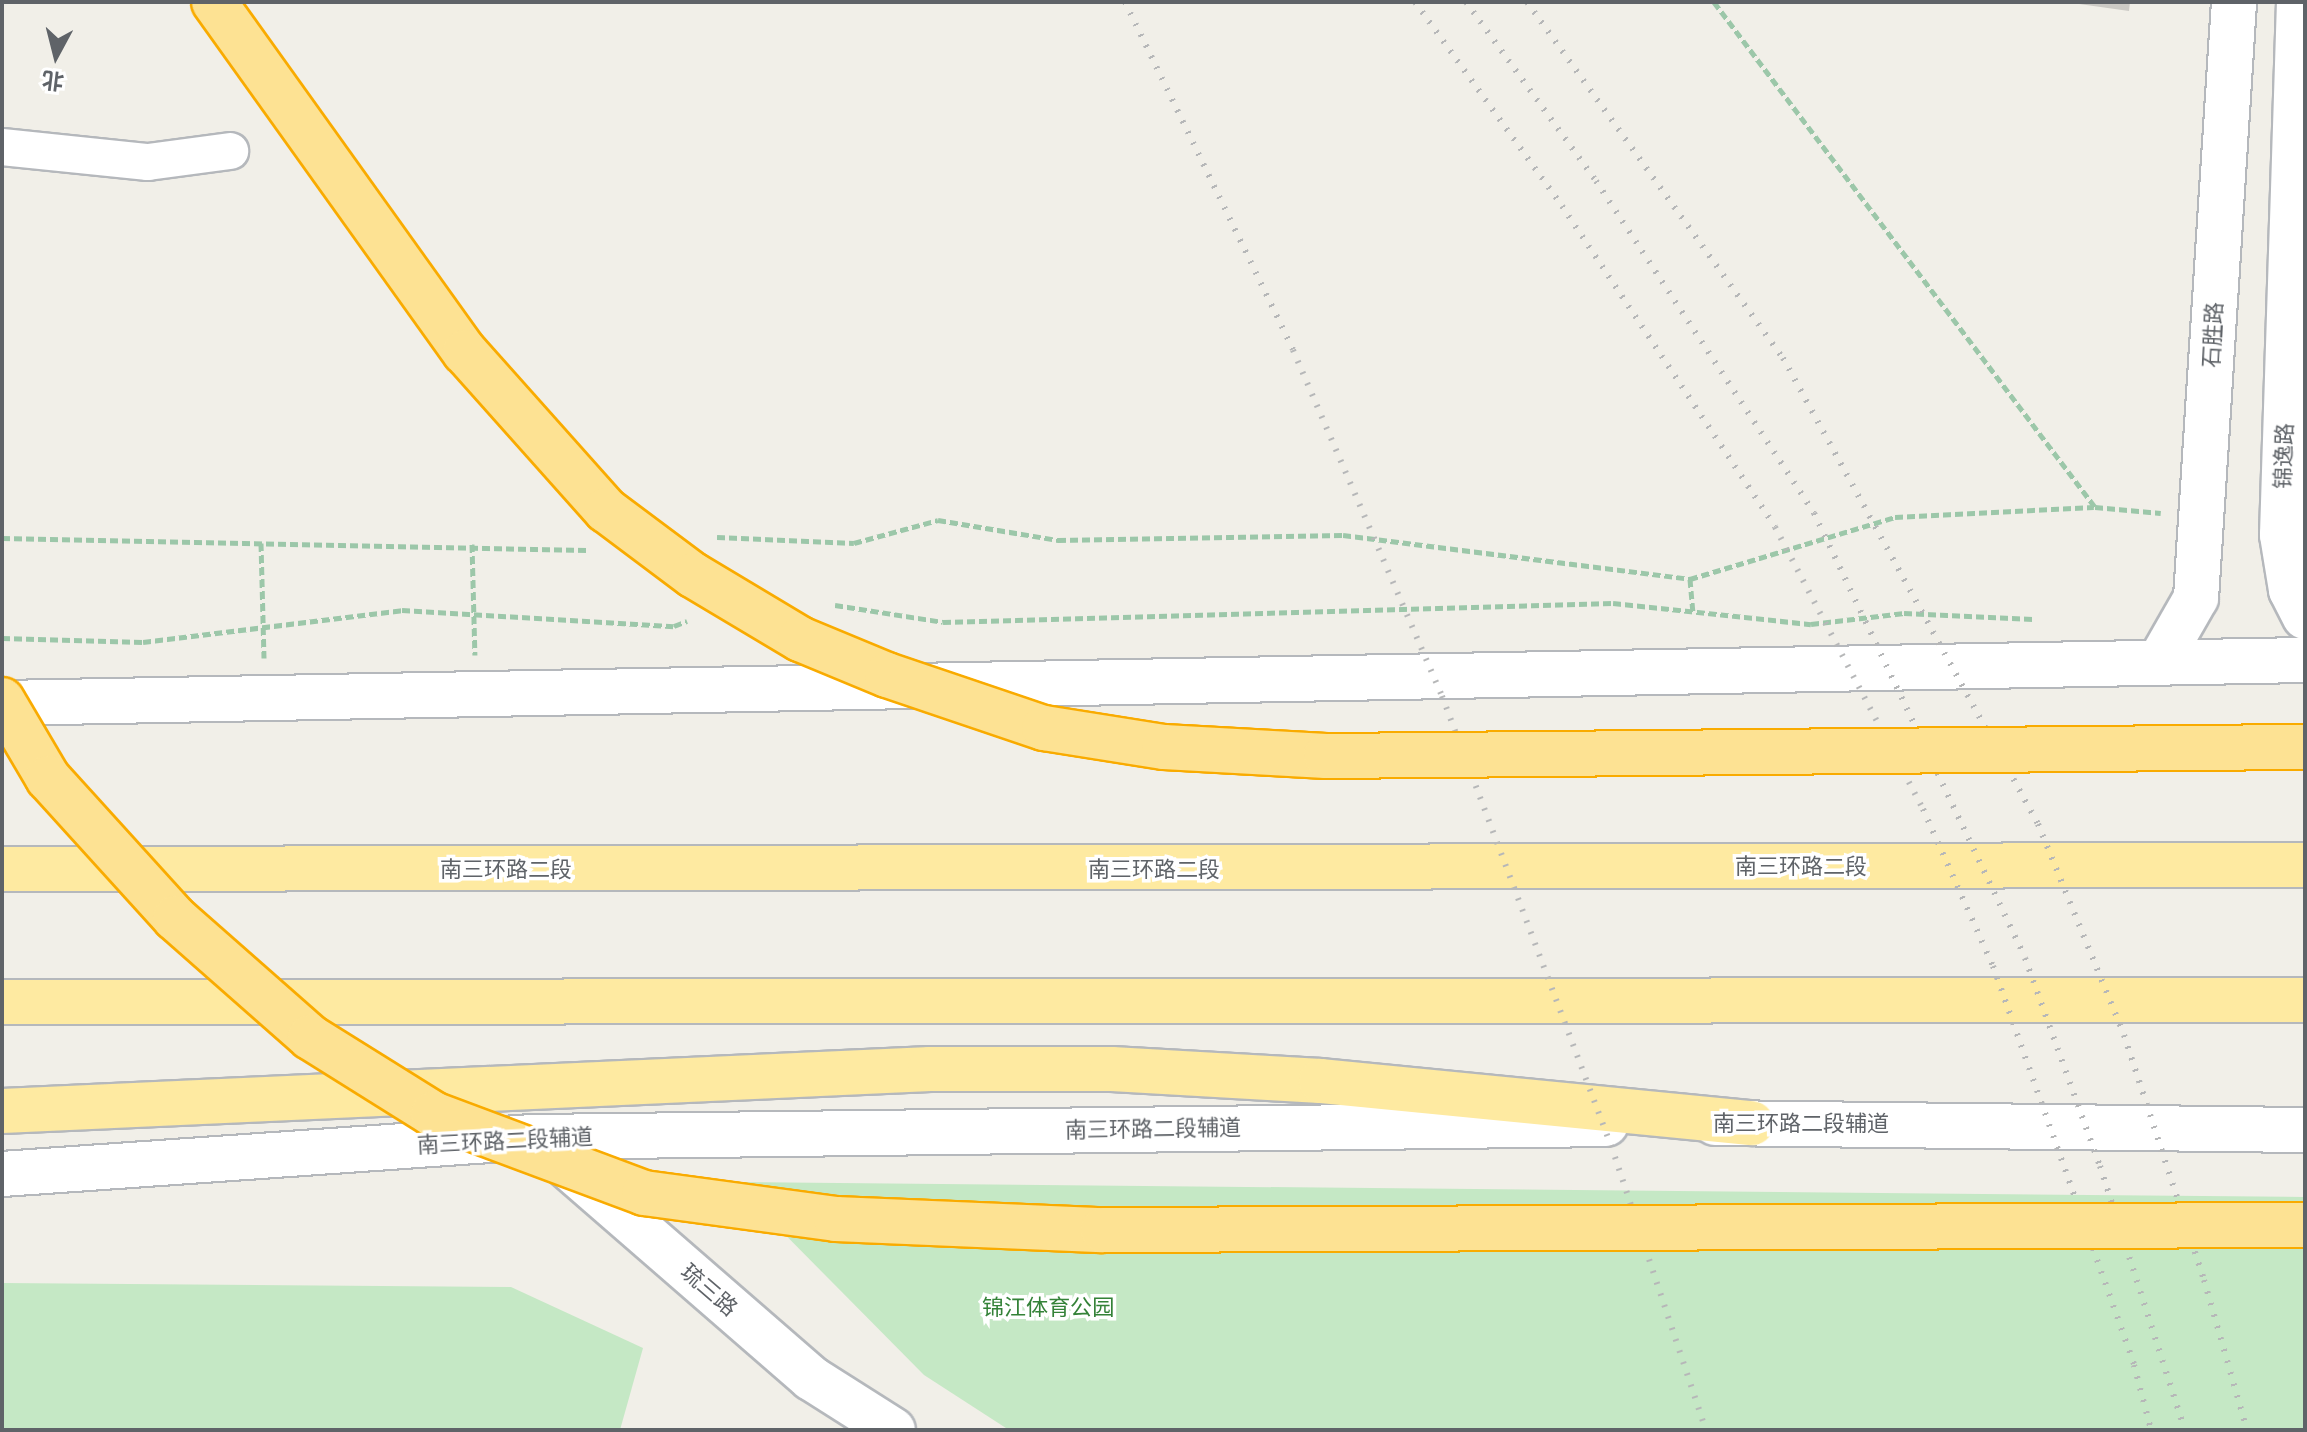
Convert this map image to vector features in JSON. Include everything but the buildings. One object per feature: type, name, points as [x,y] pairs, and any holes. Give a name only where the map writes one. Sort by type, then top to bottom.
[{"type":"highway","points":[[214,2],[465,352],[606,510],[693,575],[800,639],[887,675],[1044,728],[1164,747],[1326,756],[2305,747]]},
{"type":"highway","points":[[2,702],[48,778],[154,894],[310,1037],[433,1114],[644,1193],[836,1219],[1103,1230],[2305,1225]]},
{"type":"highway","name":"南三环路二段","points":[[2,869],[2305,865]]},
{"type":"highway","points":[[2,1002],[2305,1000]]},
{"type":"highway","points":[[2,1111],[209,1099],[930,1069],[1112,1069],[1321,1081],[1752,1123]]},
{"type":"main road","name":"石胜路","points":[[2161,659],[2196,598],[2234,2]]},
{"type":"main road","name":"锦逸路","points":[[2299,2],[2282,535],[2291,590],[2305,617]]},
{"type":"main road","points":[[2,702],[2161,659],[2305,660]]},
{"type":"main road","name":"南三环路二段辅道","points":[[2,1174],[533,1137],[1752,1123],[2305,1130]]},
{"type":"main road","name":"琉三路","points":[[533,1137],[811,1378],[893,1430]]},
{"type":"street","points":[[2,147],[148,162],[230,151]]},
{"type":"path","points":[[1714,2],[2095,507]]},
{"type":"path","points":[[709,537],[854,543],[938,520],[1058,540],[1343,535],[1690,579],[1895,517],[2095,507],[2164,514]]},
{"type":"path","points":[[2,538],[472,544],[596,549]]},
{"type":"path","points":[[261,543],[264,628]]},
{"type":"path","points":[[472,544],[474,614]]},
{"type":"path","points":[[1690,579],[1693,611]]},
{"type":"path","points":[[820,602],[943,622],[1613,603],[1811,624],[1904,613],[2041,619]]},
{"type":"path","points":[[2,638],[143,642],[402,610],[674,626],[702,615]]},
{"type":"green space","name":"锦江体育公园","points":[[733,1182],[2305,1197],[2305,1430],[1009,1430],[924,1375]]},
{"type":"green space","points":[[2,1283],[511,1287],[643,1348],[620,1430],[2,1430]]},
{"type":"railway","points":[[1125,2],[1293,350],[1442,696],[1615,1157],[1706,1430]]},
{"type":"railway","points":[[1415,2],[1562,206],[1775,527],[1923,809],[1993,966],[2134,1365],[2151,1430]]},
{"type":"railway","points":[[1466,2],[1596,181],[1814,513],[2025,958],[2100,1166],[2185,1430]]},
{"type":"railway","points":[[1527,2],[1783,358],[2038,824],[2124,1035],[2204,1280],[2247,1430]]}]
